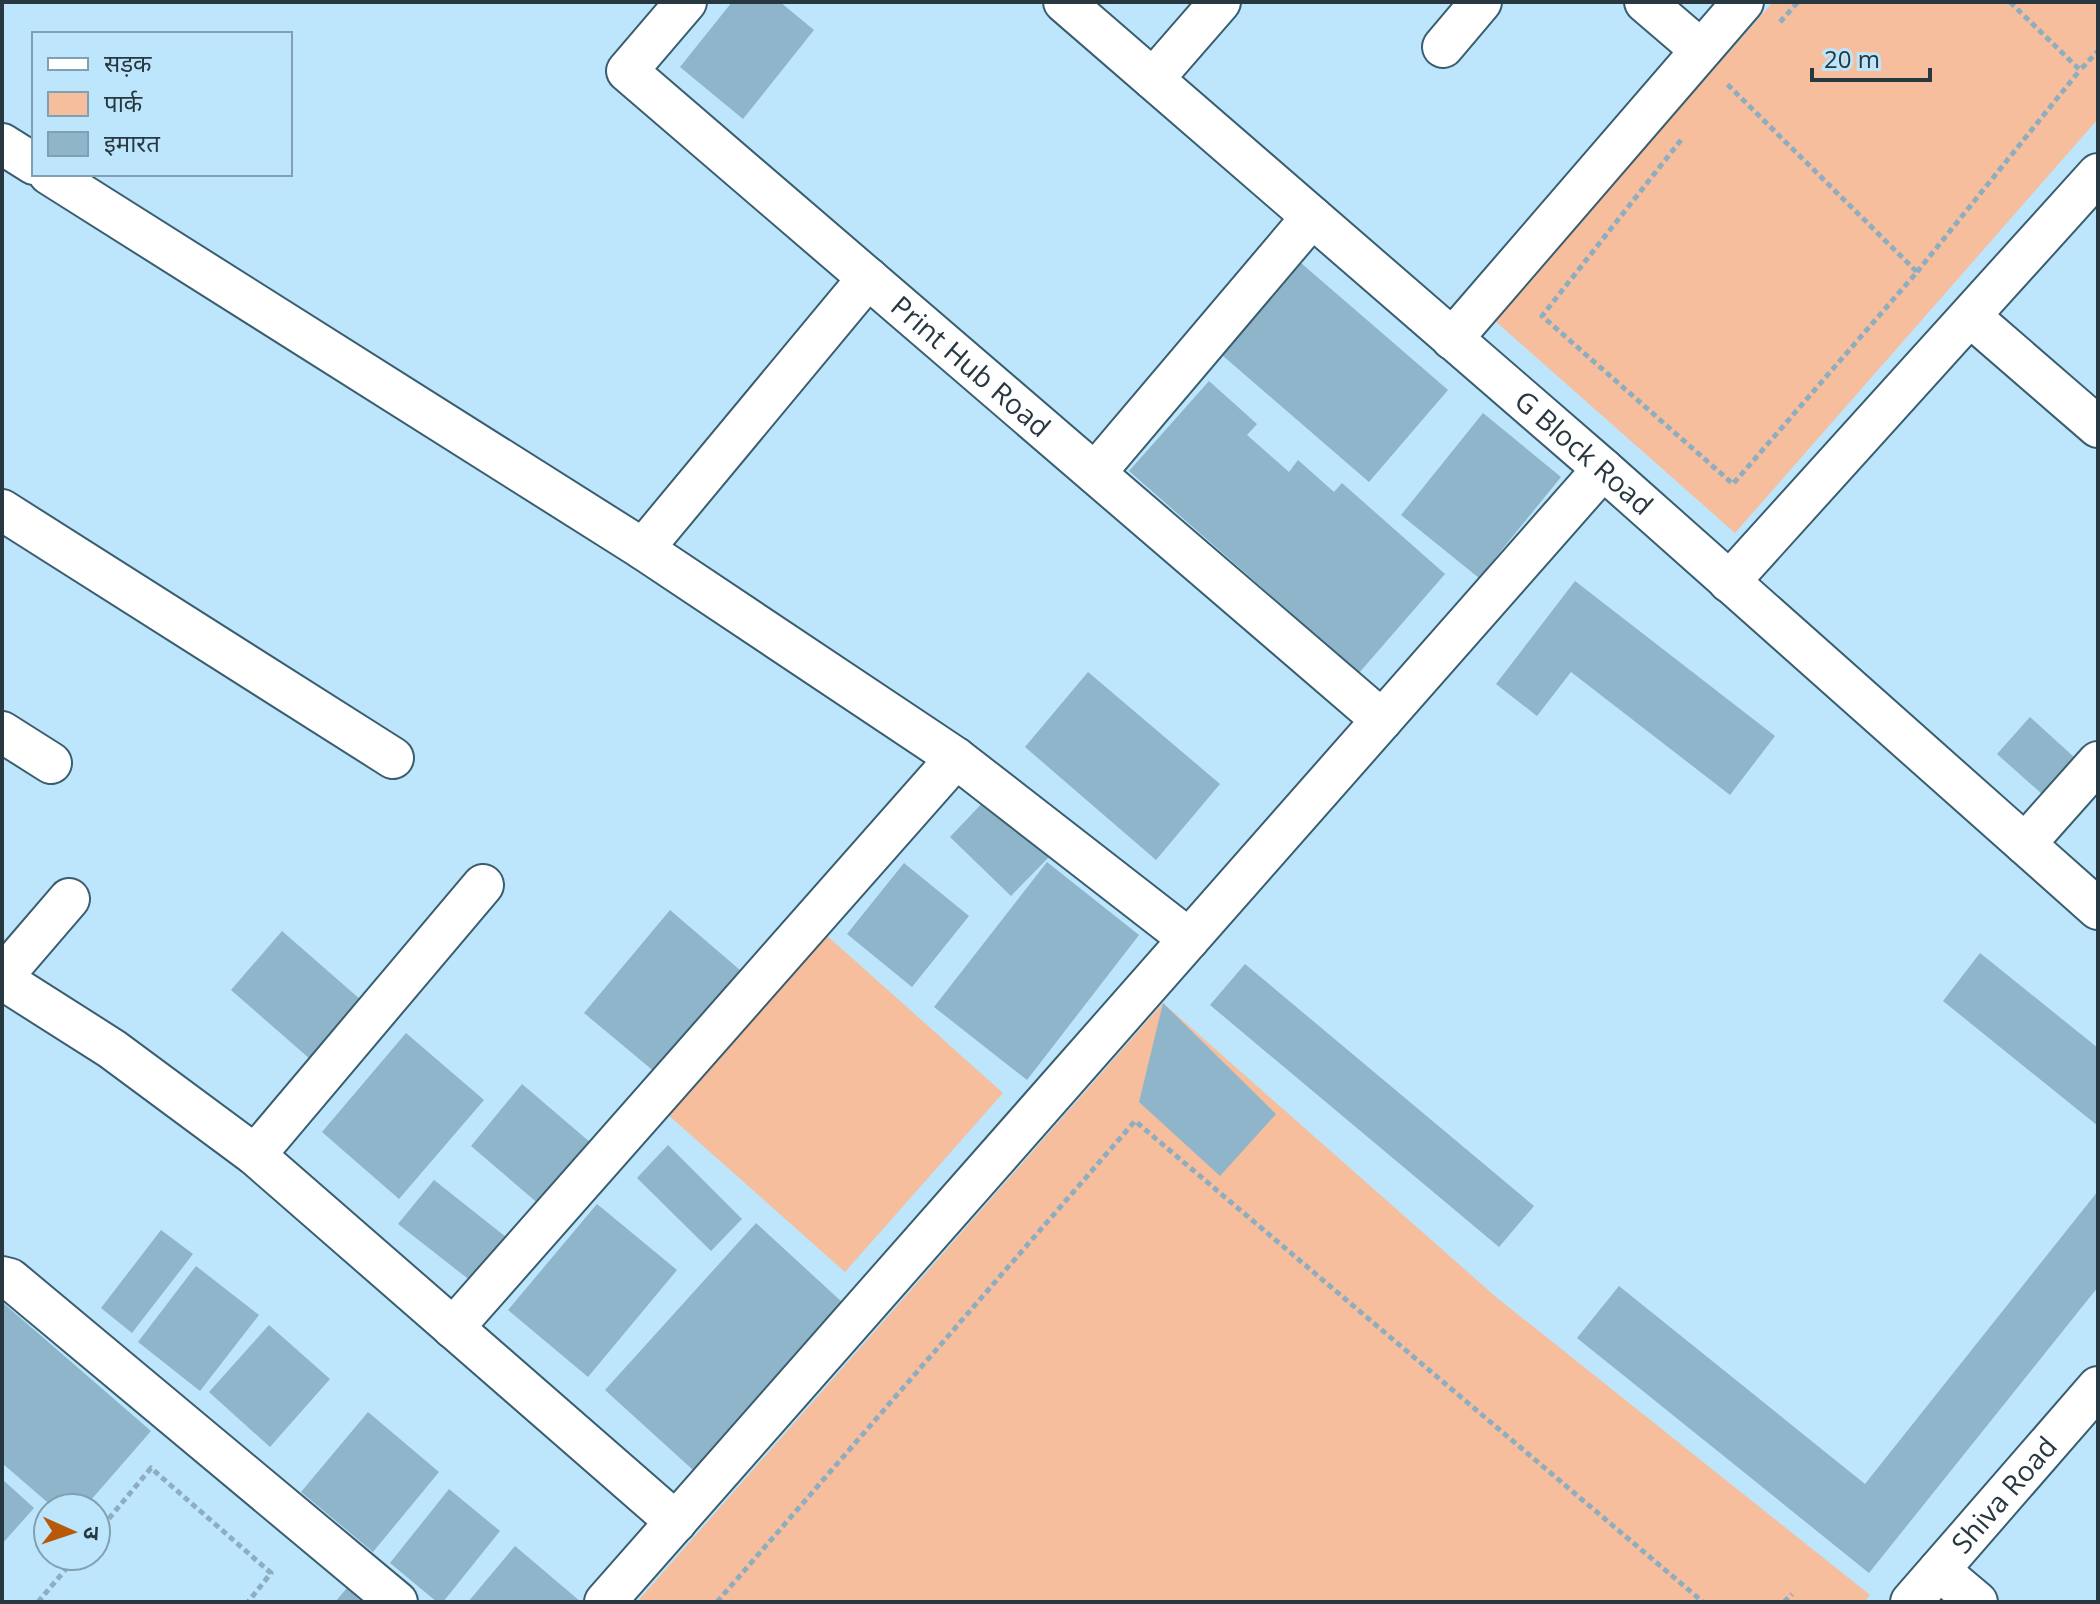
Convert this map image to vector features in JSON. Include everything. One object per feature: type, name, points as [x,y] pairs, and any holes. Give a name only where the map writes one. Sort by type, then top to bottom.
[{"type":"street","name":"Print Hub Road","points":[[686,2],[627,71],[1382,720]]},
{"type":"street","name":"G Block Road","points":[[1064,2],[1603,469],[2098,909]]},
{"type":"street","points":[[1153,79],[1220,2]]},
{"type":"street","points":[[1443,47],[1481,2]]},
{"type":"street","points":[[1645,2],[1701,50]]},
{"type":"street","points":[[1452,339],[1743,2]]},
{"type":"street","points":[[2,144],[32,163]]},
{"type":"street","points":[[1729,582],[2098,174]]},
{"type":"street","points":[[52,176],[643,549],[956,758],[1189,939]]},
{"type":"street","points":[[1095,473],[1312,217]]},
{"type":"street","points":[[643,549],[868,278]]},
{"type":"street","points":[[1971,317],[2098,427]]},
{"type":"street","points":[[605,1602],[1603,469]]},
{"type":"street","points":[[2,510],[393,758]]},
{"type":"street","points":[[2,732],[51,763]]},
{"type":"street","points":[[453,1328],[956,758]]},
{"type":"street","points":[[2025,844],[2098,762]]},
{"type":"street","points":[[255,1155],[483,885]]},
{"type":"street","points":[[69,899],[2,978],[112,1049],[255,1155],[676,1522]]},
{"type":"street","points":[[2,1277],[10,1279],[397,1602]]},
{"type":"street","name":"Shiva Road","points":[[1911,1602],[2098,1387]]},
{"type":"street","points":[[1939,1570],[1977,1602]]},
{"type":"path","points":[[2010,2],[2080,70]]},
{"type":"path","points":[[1687,132],[1542,316],[1733,484],[1917,272],[2098,51]]},
{"type":"path","points":[[1726,83],[1917,272]]},
{"type":"path","points":[[717,1602],[1135,1121],[1703,1602]]},
{"type":"path","points":[[112,1515],[151,1468],[271,1573],[248,1602]]},
{"type":"path","points":[[38,1602],[63,1572]]},
{"type":"path","points":[[1784,1602],[1792,1594]]},
{"type":"green space","points":[[1773,2],[2098,2],[2098,119],[1735,533],[1494,320]]},
{"type":"green space","points":[[824,933],[1003,1093],[845,1272],[665,1112]]},
{"type":"green space","points":[[1163,1003],[1496,1297],[1870,1595],[1864,1602],[637,1602]]},
{"type":"building","points":[[732,2],[780,2],[814,30],[743,119],[680,67]]},
{"type":"building","points":[[1301,263],[1448,390],[1369,482],[1222,355]]},
{"type":"building","points":[[1209,381],[1257,424],[1247,435],[1289,472],[1298,460],[1334,492],[1342,483],[1445,574],[1359,673],[1129,471]]},
{"type":"building","points":[[1483,413],[1561,477],[1479,578],[1401,515]]},
{"type":"building","points":[[1575,581],[1775,736],[1730,795],[1571,672],[1537,716],[1496,684]]},
{"type":"building","points":[[1088,672],[1220,784],[1156,860],[1025,747]]},
{"type":"building","points":[[2030,717],[2075,758],[2042,794],[1997,754]]},
{"type":"building","points":[[988,797],[1049,857],[1011,896],[950,837]]},
{"type":"building","points":[[1047,862],[1139,935],[1027,1080],[934,1007]]},
{"type":"building","points":[[904,863],[969,916],[912,987],[847,934]]},
{"type":"building","points":[[670,910],[747,976],[662,1078],[584,1013]]},
{"type":"building","points":[[282,931],[369,1007],[318,1066],[231,990]]},
{"type":"building","points":[[1980,953],[2098,1048],[2098,1126],[1943,1001]]},
{"type":"building","points":[[1245,964],[1534,1206],[1499,1247],[1210,1005]]},
{"type":"building","points":[[1163,1003],[1276,1114],[1220,1176],[1139,1102]]},
{"type":"building","points":[[406,1033],[484,1100],[399,1199],[322,1132]]},
{"type":"building","points":[[522,1084],[598,1149],[547,1211],[471,1146]]},
{"type":"building","points":[[668,1145],[742,1219],[711,1251],[637,1178]]},
{"type":"building","points":[[434,1180],[511,1241],[476,1285],[398,1224]]},
{"type":"building","points":[[2098,1191],[2098,1287],[1869,1573],[1577,1338],[1619,1286],[1865,1484]]},
{"type":"building","points":[[597,1204],[677,1270],[588,1377],[508,1310]]},
{"type":"building","points":[[756,1223],[843,1303],[693,1470],[605,1390]]},
{"type":"building","points":[[161,1230],[193,1254],[132,1333],[101,1308]]},
{"type":"building","points":[[196,1266],[259,1315],[200,1391],[138,1342]]},
{"type":"building","points":[[2,1302],[151,1431],[98,1492],[36,1492],[2,1463]]},
{"type":"building","points":[[269,1325],[330,1379],[270,1447],[209,1392]]},
{"type":"building","points":[[368,1412],[439,1472],[373,1552],[301,1492]]},
{"type":"building","points":[[2,1479],[32,1506],[32,1510],[2,1544]]},
{"type":"building","points":[[449,1489],[500,1531],[443,1602],[437,1602],[390,1563]]},
{"type":"building","points":[[515,1546],[581,1602],[468,1602]]},
{"type":"building","points":[[347,1588],[362,1602],[335,1602]]}]
